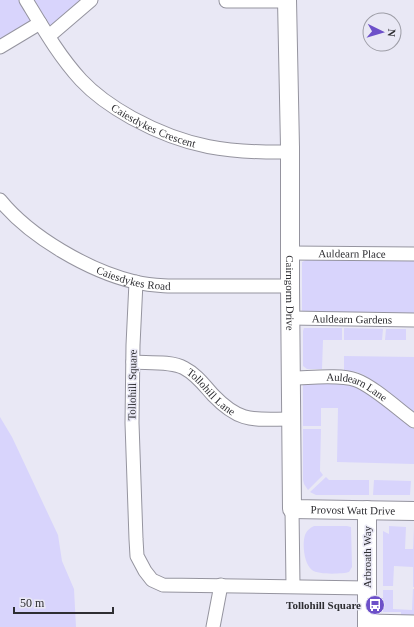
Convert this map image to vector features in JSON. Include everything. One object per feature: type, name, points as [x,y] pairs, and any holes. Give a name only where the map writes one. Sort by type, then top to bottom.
[{"type":"street","name":"Caiesdykes Crescent","points":[[26,0],[64,60],[82,81],[118,110],[156,131],[195,144],[238,151],[290,152]]},
{"type":"street","points":[[49,36],[91,0]]},
{"type":"street","points":[[226,0],[287,1]]},
{"type":"street","name":"Cairngorm Drive","points":[[287,1],[290,152],[293,586]]},
{"type":"street","points":[[0,46],[40,23]]},
{"type":"street","name":"Caiesdykes Road","points":[[0,200],[22,222],[70,257],[136,282],[162,286],[290,286]]},
{"type":"street","name":"Auldearn Place","points":[[290,253],[414,254]]},
{"type":"street","name":"Tollohill Square","points":[[136,282],[132,423],[137,556],[145,571],[152,580],[163,585],[367,588]]},
{"type":"street","name":"Auldearn Gardens","points":[[290,318],[414,320]]},
{"type":"street","name":"Tollohill Lane","points":[[133,362],[175,365],[184,368],[200,380],[215,396],[235,413],[243,417],[252,419],[291,418]]},
{"type":"street","name":"Auldearn Lane","points":[[291,378],[343,378],[356,380],[369,387],[414,422]]},
{"type":"street","name":"Provost Watt Drive","points":[[292,509],[414,511]]},
{"type":"street","name":"Arbroath Way","points":[[367,510],[367,624]]},
{"type":"street","points":[[213,627],[221,585]]},
{"type":"street","points":[[367,624],[414,622]]},
{"type":"shaded area","points":[[0,0],[91,0],[49,36],[40,23],[0,47]]},
{"type":"shaded area","points":[[308,259],[414,261],[414,314],[302,311],[302,262]]},
{"type":"shaded area","points":[[304,328],[342,328],[342,340],[323,340],[322,369],[307,369],[303,366]]},
{"type":"shaded area","points":[[344,328],[383,329],[382,340],[344,340]]},
{"type":"shaded area","points":[[386,329],[406,329],[406,340],[385,340]]},
{"type":"shaded area","points":[[344,356],[414,357],[414,413],[364,375],[357,372],[344,370]]},
{"type":"shaded area","points":[[306,383],[342,383],[358,386],[414,428],[414,464],[337,462],[338,408],[321,408],[321,426],[303,426],[303,385]]},
{"type":"shaded area","points":[[0,417],[12,437],[58,535],[62,561],[74,589],[76,627],[0,627]]},
{"type":"shaded area","points":[[303,429],[321,429],[320,471],[323,475],[308,490],[303,480]]},
{"type":"shaded area","points":[[326,477],[329,480],[369,480],[369,495],[316,495],[310,492]]},
{"type":"shaded area","points":[[374,480],[411,481],[410,495],[373,495]]},
{"type":"shaded area","points":[[314,526],[351,527],[352,567],[349,572],[336,574],[315,572],[309,567],[304,554],[304,539],[308,530]]},
{"type":"shaded area","points":[[389,526],[406,527],[405,549],[413,549],[414,527],[414,587],[413,567],[394,566],[393,586],[383,586],[383,531],[389,534]]},
{"type":"shaded area","points":[[413,589],[414,616],[401,616],[401,612],[383,612],[383,590],[393,590],[393,609],[412,610]]},
{"type":"place","name":"Tollohill Square","points":[[375,605]]}]
